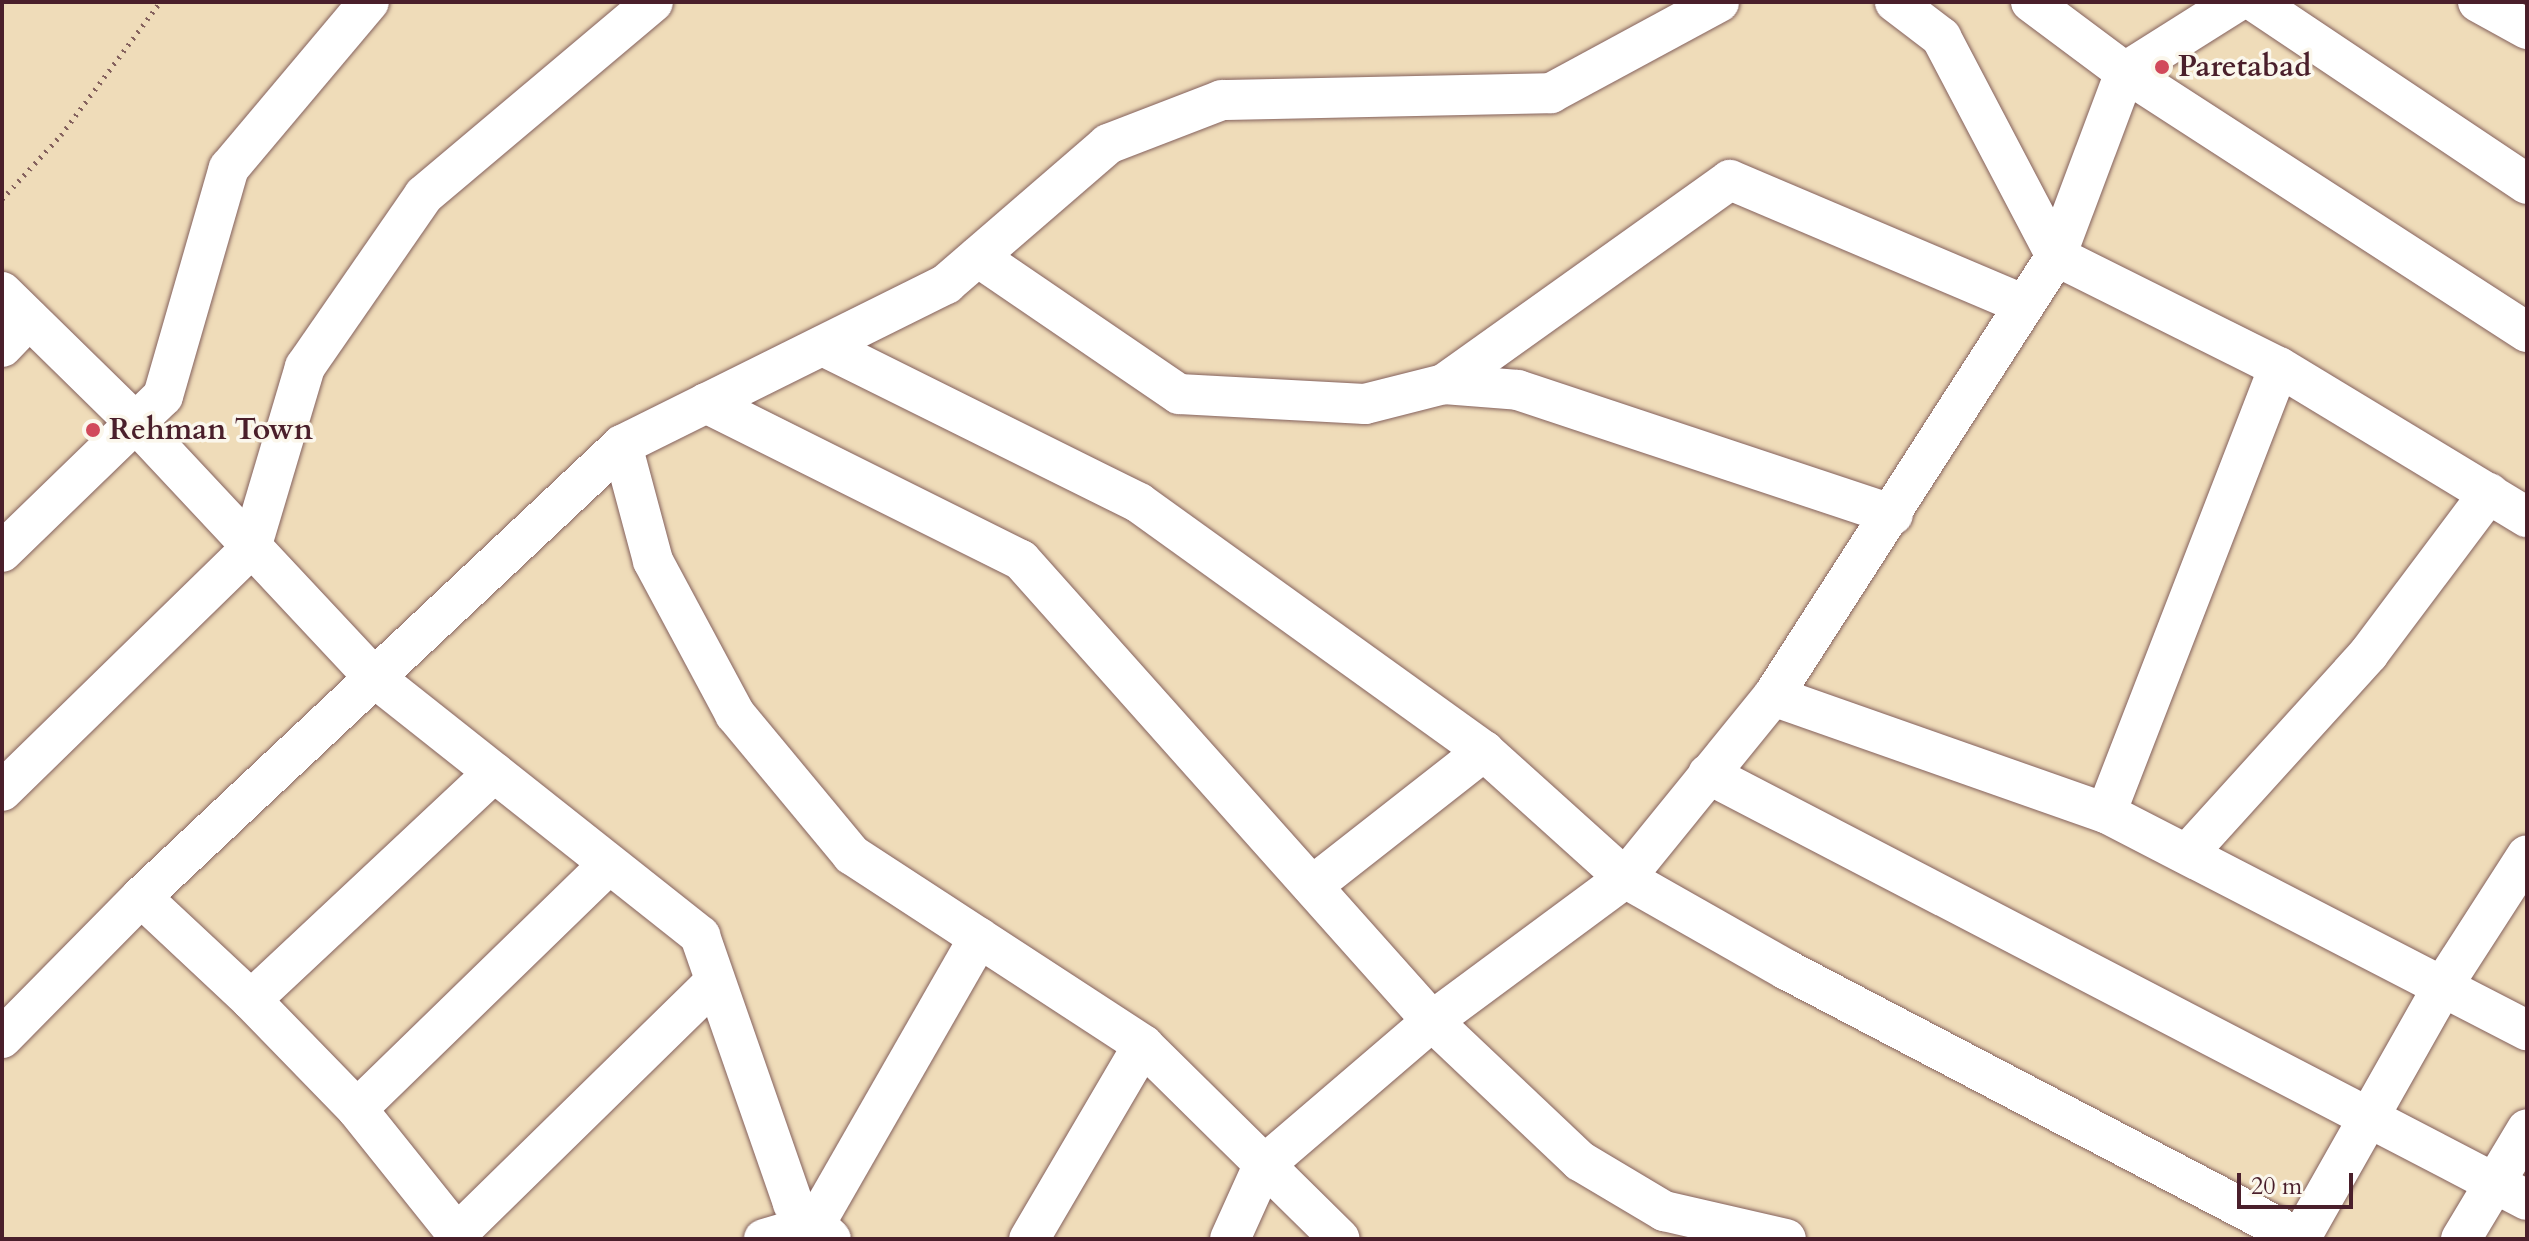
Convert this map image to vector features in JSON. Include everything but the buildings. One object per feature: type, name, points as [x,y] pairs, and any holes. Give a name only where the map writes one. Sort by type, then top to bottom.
[{"type":"street","points":[[2,552],[163,396],[229,168],[369,2]]},
{"type":"street","points":[[2,791],[251,548],[305,367],[424,195],[653,2]]},
{"type":"street","points":[[2,1038],[141,897],[622,445],[946,284],[1108,144],[1222,100],[1551,93],[1719,2]]},
{"type":"street","points":[[1895,2],[1941,37],[2056,256],[2279,367],[2527,517]]},
{"type":"street","points":[[2031,2],[2125,72],[2527,332]]},
{"type":"street","points":[[1230,1239],[1263,1166],[1432,1021],[1625,878],[1773,696],[1893,515],[2056,256],[2125,72],[2236,2]]},
{"type":"street","points":[[2255,2],[2527,184]]},
{"type":"street","points":[[2478,2],[2527,29]]},
{"type":"street","points":[[1444,384],[1730,180],[2024,305]]},
{"type":"street","points":[[978,257],[1179,394],[1365,404],[1444,384],[1518,390],[1893,515]]},
{"type":"street","points":[[11,319],[136,423],[375,678],[700,936],[793,1203],[823,1232]]},
{"type":"street","points":[[823,346],[1139,503],[1484,751],[1625,878],[1787,970],[2300,1239],[2444,984],[2527,855]]},
{"type":"street","points":[[2106,813],[2279,367]]},
{"type":"street","points":[[706,403],[1021,560],[1432,1021],[1580,1161],[1664,1211],[1786,1239]]},
{"type":"street","points":[[622,445],[653,561],[735,714],[852,855],[1143,1045],[1340,1239]]},
{"type":"street","points":[[2187,854],[2369,653],[2489,493]]},
{"type":"street","points":[[1773,696],[2106,813],[2444,984],[2527,1030]]},
{"type":"street","points":[[1312,886],[1484,751]]},
{"type":"street","points":[[251,1000],[494,773]]},
{"type":"street","points":[[1708,774],[2513,1191]]},
{"type":"street","points":[[357,1109],[609,864]]},
{"type":"street","points":[[141,897],[251,1000],[357,1109],[459,1236],[715,981]]},
{"type":"street","points":[[823,1232],[979,938]]},
{"type":"street","points":[[1029,1239],[1143,1045]]},
{"type":"street","points":[[2461,1239],[2513,1191],[2527,1129]]},
{"type":"street","points":[[764,1239],[823,1232]]},
{"type":"path","points":[[2,199],[61,135],[160,2]]},
{"type":"place","name":"Paretabad","points":[[2162,67]]},
{"type":"place","name":"Rehman Town","points":[[93,430]]}]
